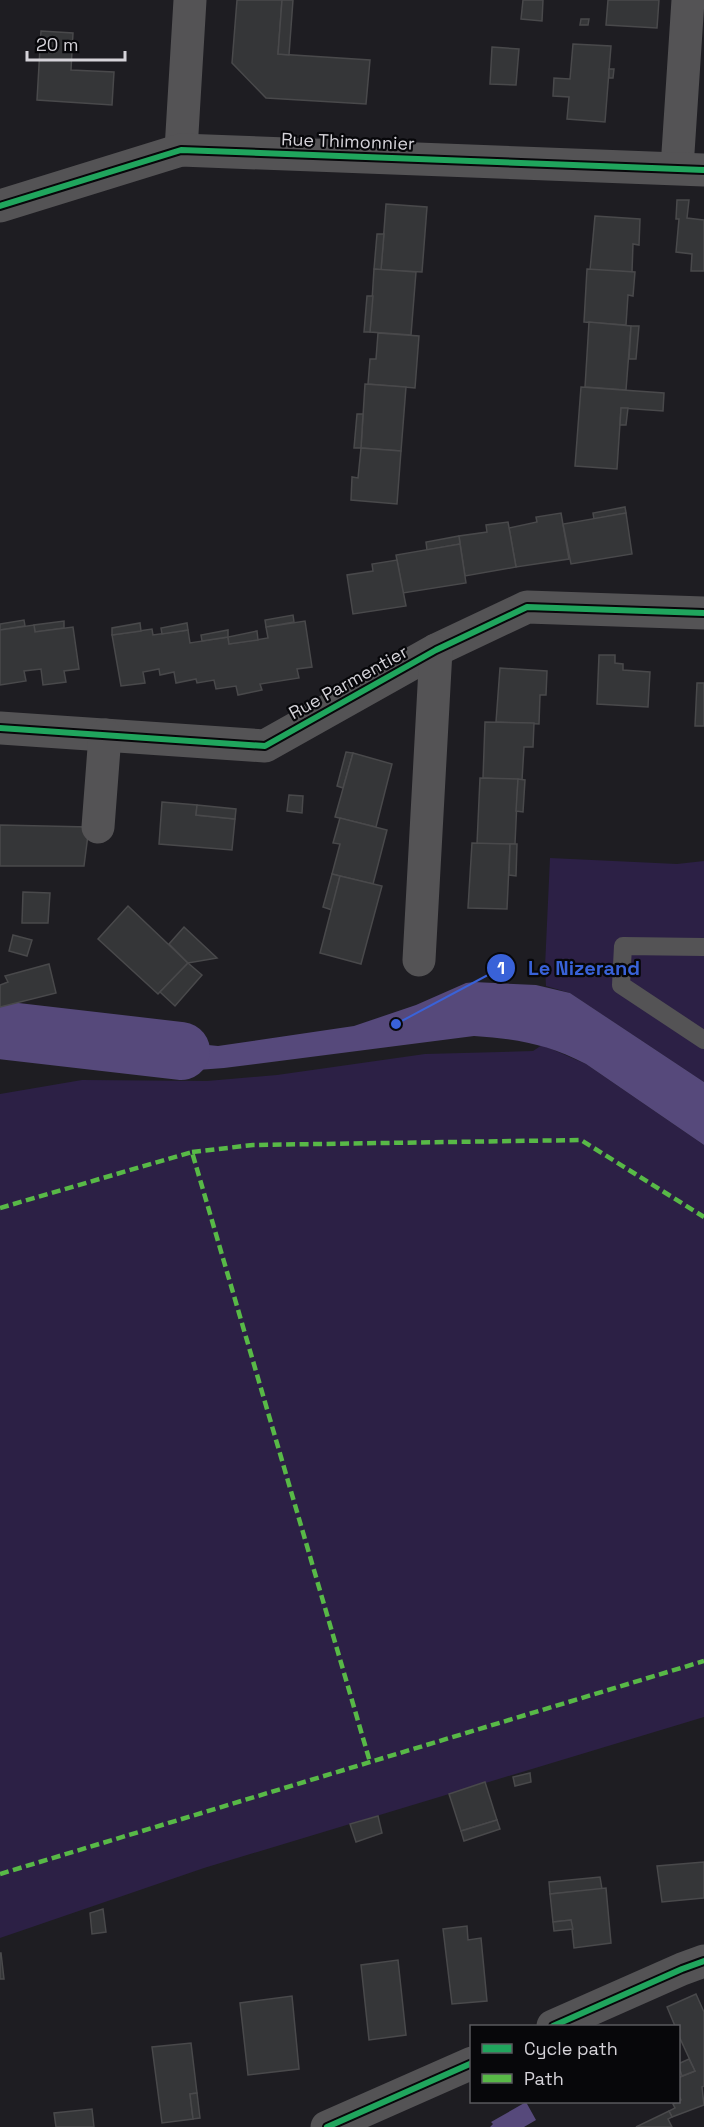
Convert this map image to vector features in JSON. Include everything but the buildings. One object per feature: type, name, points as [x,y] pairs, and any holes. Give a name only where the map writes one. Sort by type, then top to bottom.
[{"type":"street","points":[[181,150],[190,0]]},
{"type":"street","points":[[688,0],[691,169]]},
{"type":"street","name":"Rue Thimonnier","points":[[0,206],[181,150],[691,169]]},
{"type":"street","name":"Rue Parmentier","points":[[0,728],[265,746],[436,650],[527,607],[704,613]]},
{"type":"street","points":[[419,960],[436,650]]},
{"type":"street","points":[[98,827],[105,735]]},
{"type":"street","points":[[555,2025],[704,1961]]},
{"type":"street","points":[[327,2127],[470,2063]]},
{"type":"lane","points":[[704,947],[623,946],[621,985],[704,1040]]},
{"type":"shaded area","points":[[550,858],[677,864],[704,861],[704,1082],[570,993],[546,986]]},
{"type":"shaded area","points":[[466,983],[536,985],[570,993],[704,1082],[704,1145],[586,1064],[545,1047],[504,1039],[474,1036],[224,1068],[184,1071],[163,1070],[100,1057],[103,1027],[115,1027],[188,1043],[218,1046],[354,1026],[416,1005]]},
{"type":"shaded area","points":[[0,1023],[84,1025],[80,1054],[0,1038]]},
{"type":"shaded area","points":[[542,1045],[586,1064],[704,1145],[704,1717],[204,1868],[0,1938],[0,1094],[82,1080],[207,1081],[277,1075],[425,1054],[533,1051]]},
{"type":"shaded area","points":[[524,2103],[527,2103],[536,2120],[524,2127],[490,2127],[493,2124],[491,2122]]},
{"type":"waterway","points":[[0,1030],[181,1051]]},
{"type":"marked path","points":[[192,1152],[253,1145],[581,1140],[704,1217]]},
{"type":"marked path","points":[[0,1208],[192,1152],[370,1762]]},
{"type":"marked path","points":[[0,1874],[704,1661]]},
{"type":"cycle path","points":[[0,206],[181,150],[704,170]]},
{"type":"cycle path","points":[[0,728],[265,746],[436,650],[527,607],[704,613]]},
{"type":"cycle path","points":[[555,2025],[704,1961]]},
{"type":"cycle path","points":[[327,2127],[470,2064]]},
{"type":"place","name":"Le Nizerand","points":[[396,1024]]}]
